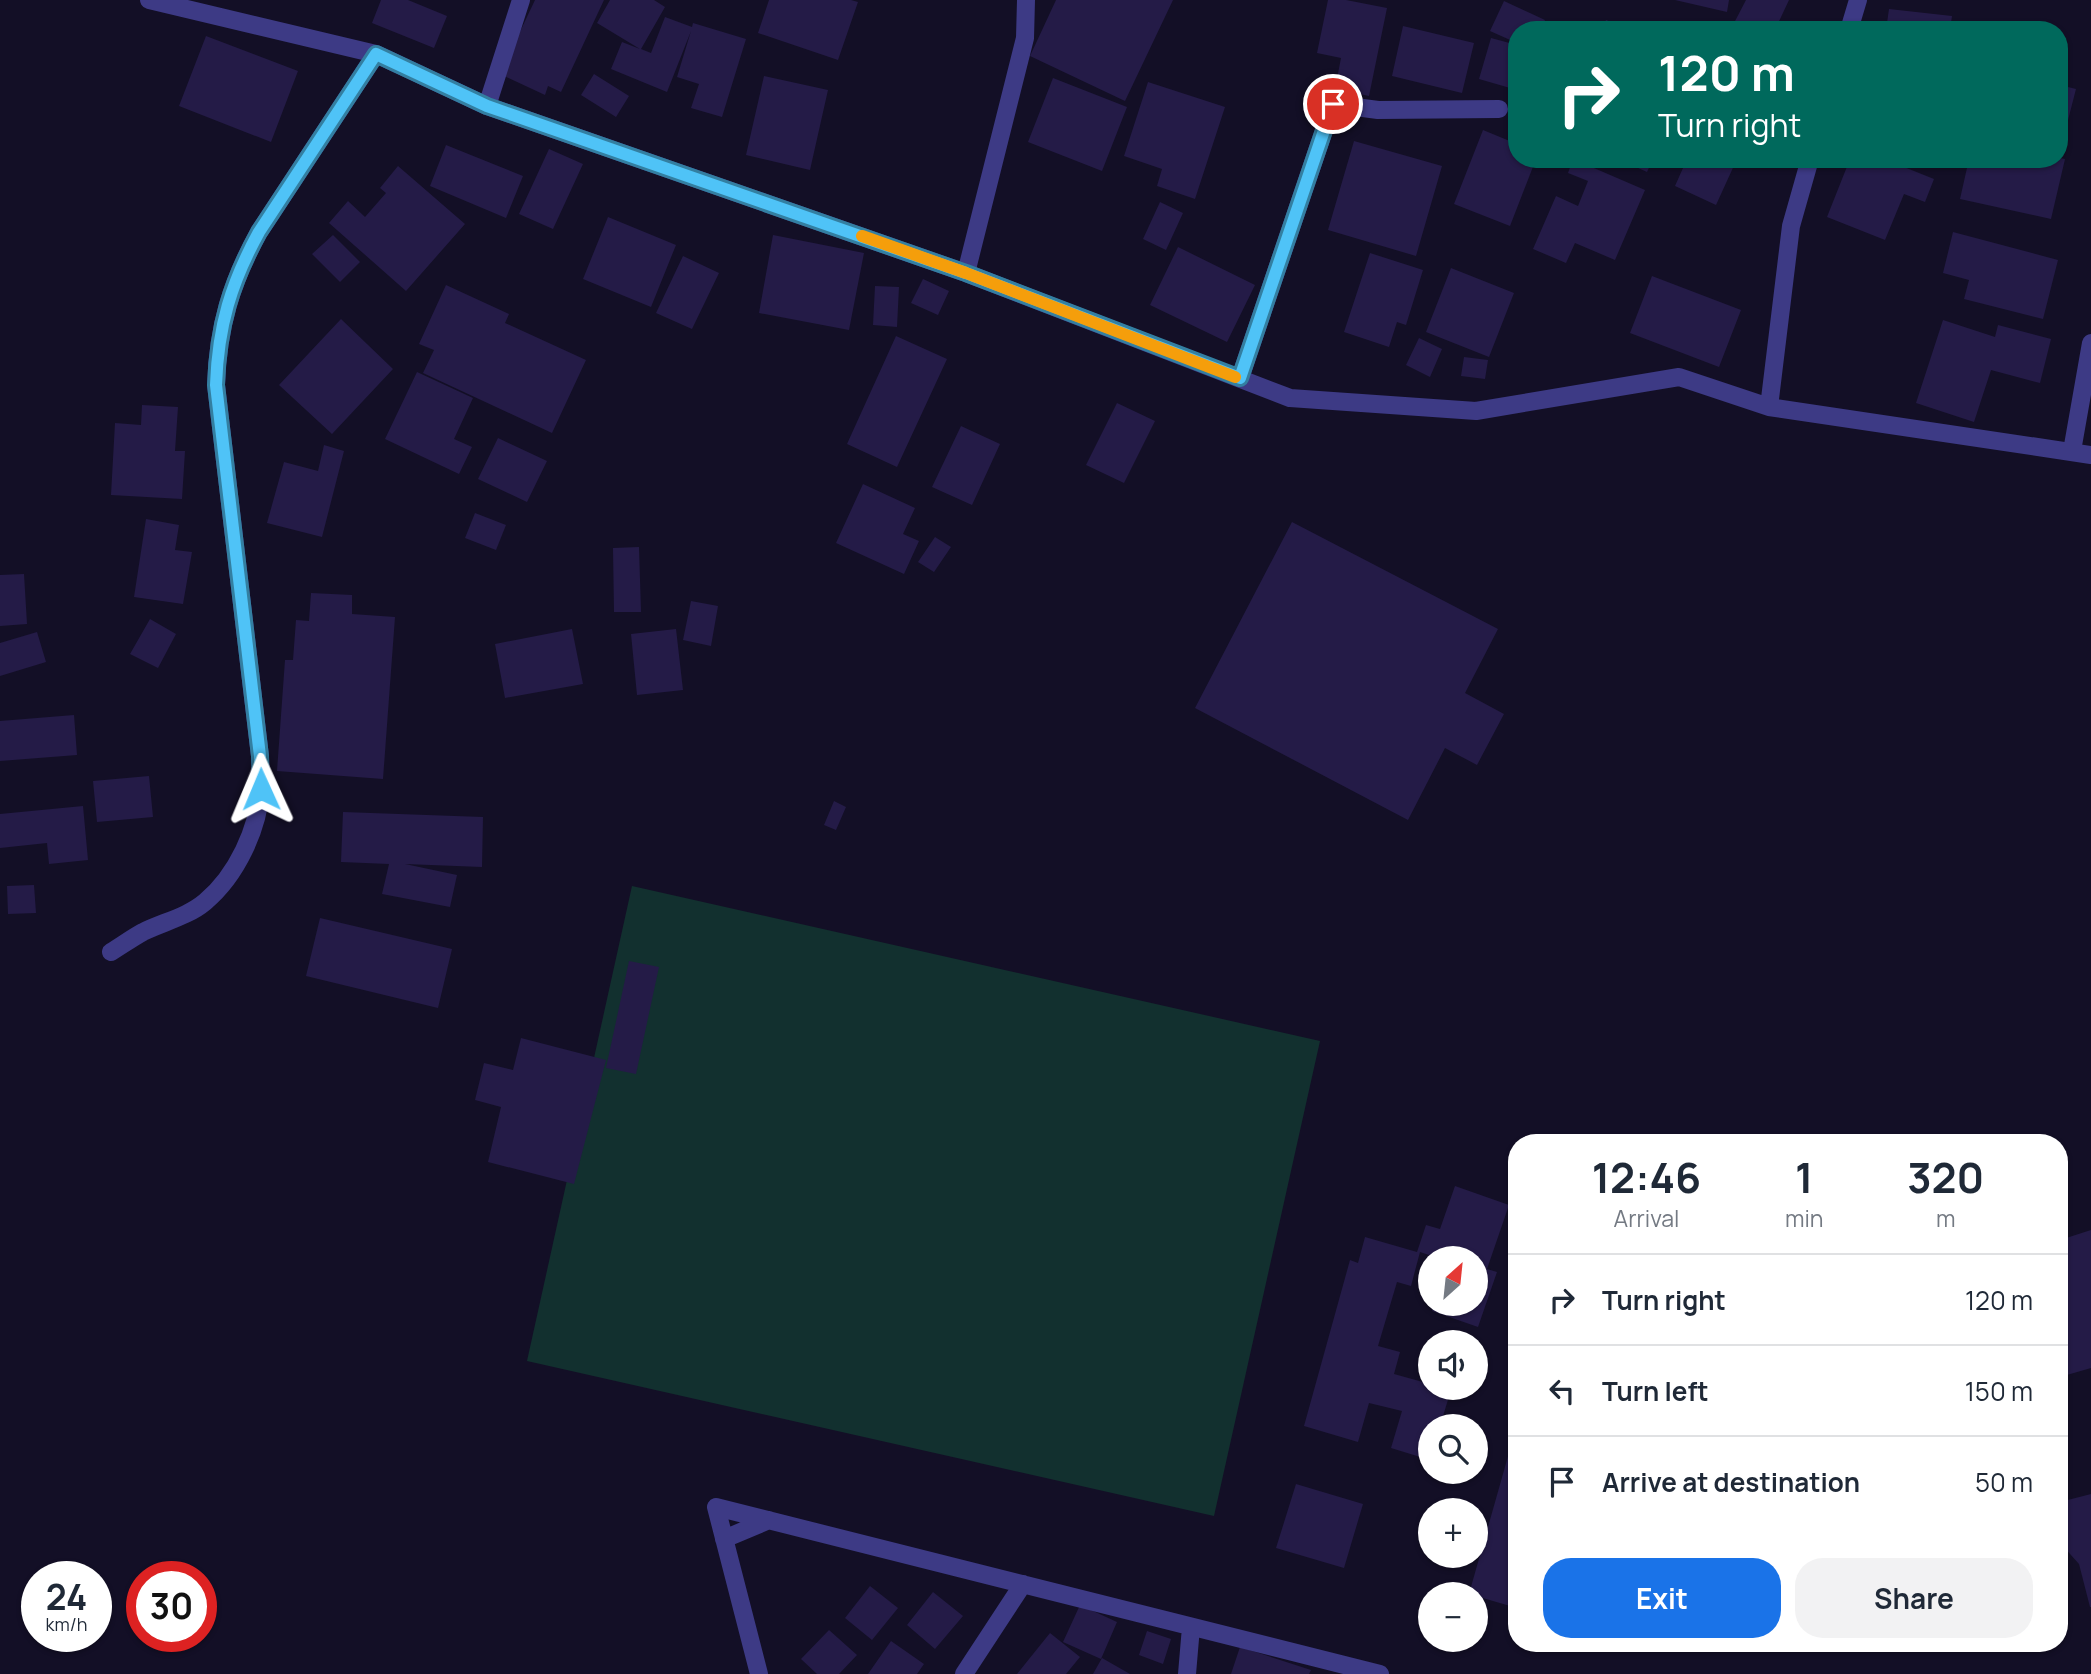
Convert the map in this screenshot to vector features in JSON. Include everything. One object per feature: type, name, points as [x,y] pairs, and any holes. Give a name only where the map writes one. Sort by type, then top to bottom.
[{"type":"street","points":[[149,0],[376,54],[487,106],[966,273],[1290,398],[1476,411],[1679,377],[1769,407],[2091,455]]},
{"type":"street","points":[[487,106],[521,0]]},
{"type":"street","points":[[966,273],[1026,38],[1026,0]]},
{"type":"street","points":[[1852,21],[1858,0]]},
{"type":"street","points":[[111,952],[143,932],[178,918],[205,902],[227,878],[244,851],[255,821],[261,789],[260,756],[216,385],[217,352],[231,290],[244,260],[259,232],[376,54]]},
{"type":"street","points":[[1240,378],[1333,104],[1378,110],[1499,108]]},
{"type":"street","points":[[1769,407],[1791,226],[1807,168]]},
{"type":"street","points":[[2072,451],[2091,343]]},
{"type":"street","points":[[759,1674],[716,1507],[1380,1674]]},
{"type":"street","points":[[724,1539],[769,1520]]},
{"type":"street","points":[[964,1674],[1023,1584]]},
{"type":"street","points":[[1187,1674],[1191,1626]]},
{"type":"green space","points":[[632,886],[1320,1041],[1214,1516],[527,1361]]},
{"type":"building","points":[[381,0],[408,0],[447,16],[434,48],[372,23]]},
{"type":"building","points":[[535,0],[604,0],[561,92],[548,86],[545,95],[500,74]]},
{"type":"building","points":[[610,0],[654,0],[665,7],[641,49],[651,53],[665,17],[692,27],[693,23],[746,39],[722,117],[691,108],[699,84],[677,77],[691,31],[667,92],[611,69],[622,42],[640,49],[597,23]]},
{"type":"building","points":[[769,0],[858,2],[838,60],[758,33]]},
{"type":"building","points":[[1056,0],[1173,0],[1125,101],[1030,56]]},
{"type":"building","points":[[1328,0],[1346,0],[1387,8],[1369,96],[1335,89],[1341,58],[1317,53]]},
{"type":"building","points":[[1675,0],[1729,0],[1727,12]]},
{"type":"building","points":[[1746,0],[1789,0],[1779,21],[1735,21]]},
{"type":"building","points":[[1504,1],[1545,20],[1508,21],[1508,39],[1490,31]]},
{"type":"building","points":[[1889,9],[1952,16],[1951,21],[1887,21]]},
{"type":"building","points":[[1403,26],[1474,43],[1462,93],[1392,76]]},
{"type":"building","points":[[206,36],[298,71],[271,142],[179,106]]},
{"type":"building","points":[[1491,38],[1508,43],[1508,87],[1479,79]]},
{"type":"building","points":[[594,74],[629,96],[616,117],[581,95]]},
{"type":"building","points":[[764,76],[828,90],[810,170],[746,155]]},
{"type":"building","points":[[1053,78],[1127,107],[1102,171],[1028,142]]},
{"type":"building","points":[[1148,82],[1225,107],[1195,199],[1157,186],[1162,169],[1124,156]]},
{"type":"building","points":[[2068,87],[2076,89],[2068,120]]},
{"type":"building","points":[[1483,130],[1508,140],[1508,168],[1533,168],[1510,226],[1454,204]]},
{"type":"building","points":[[1354,141],[1442,166],[1416,256],[1328,230]]},
{"type":"building","points":[[446,145],[523,176],[506,218],[430,186]]},
{"type":"building","points":[[549,149],[583,164],[553,229],[519,214]]},
{"type":"building","points":[[398,166],[465,224],[406,291],[329,223],[348,201],[365,217],[386,193],[380,188]]},
{"type":"building","points":[[1570,168],[1594,168],[1645,190],[1615,260],[1575,243],[1566,263],[1533,249],[1556,196],[1578,206],[1588,181],[1568,173]]},
{"type":"building","points":[[1683,168],[1733,168],[1716,205],[1675,186]]},
{"type":"building","points":[[1846,168],[1906,168],[1934,179],[1925,202],[1904,194],[1885,240],[1827,217]]},
{"type":"building","points":[[1967,168],[2063,168],[2051,219],[1960,199]]},
{"type":"building","points":[[1160,202],[1183,213],[1166,250],[1143,239]]},
{"type":"building","points":[[608,217],[676,245],[651,307],[583,279]]},
{"type":"building","points":[[1953,232],[2058,260],[2043,319],[1964,299],[1969,280],[1943,273]]},
{"type":"building","points":[[333,235],[360,262],[340,282],[312,254]]},
{"type":"building","points":[[773,235],[864,253],[849,330],[759,313]]},
{"type":"building","points":[[1178,247],[1255,285],[1227,342],[1150,305]]},
{"type":"building","points":[[1370,253],[1423,270],[1406,325],[1397,322],[1389,347],[1344,332]]},
{"type":"building","points":[[683,256],[719,273],[692,329],[656,313]]},
{"type":"building","points":[[1451,268],[1514,293],[1489,357],[1426,332]]},
{"type":"building","points":[[1652,276],[1741,310],[1719,367],[1630,333]]},
{"type":"building","points":[[923,279],[949,291],[938,315],[911,303]]},
{"type":"building","points":[[446,285],[509,314],[505,323],[586,360],[552,433],[423,373],[434,350],[419,344]]},
{"type":"building","points":[[875,286],[899,287],[897,327],[873,325]]},
{"type":"building","points":[[341,319],[393,369],[332,434],[279,385]]},
{"type":"building","points":[[1943,320],[1995,337],[1998,325],[2051,339],[2040,383],[1991,370],[1974,422],[1916,403]]},
{"type":"building","points":[[896,336],[947,359],[897,467],[847,444]]},
{"type":"building","points":[[1419,338],[1442,349],[1430,377],[1406,365]]},
{"type":"building","points":[[1464,357],[1488,360],[1485,379],[1461,376]]},
{"type":"building","points":[[417,372],[473,398],[454,439],[472,447],[459,474],[385,439]]},
{"type":"building","points":[[1117,403],[1155,421],[1124,483],[1086,465]]},
{"type":"building","points":[[142,405],[178,407],[175,451],[185,451],[182,499],[111,495],[115,423],[141,425]]},
{"type":"building","points":[[961,426],[1000,444],[972,505],[932,487]]},
{"type":"building","points":[[498,438],[547,461],[527,502],[478,479]]},
{"type":"building","points":[[324,445],[344,451],[322,537],[267,523],[284,462],[318,471]]},
{"type":"building","points":[[863,484],[915,508],[903,534],[919,541],[904,574],[836,543]]},
{"type":"building","points":[[475,513],[506,525],[496,550],[465,538]]},
{"type":"building","points":[[146,519],[179,525],[175,550],[192,552],[183,604],[134,597]]},
{"type":"building","points":[[1292,522],[1498,629],[1465,693],[1504,714],[1477,765],[1445,748],[1408,820],[1195,708]]},
{"type":"building","points":[[935,537],[951,547],[934,572],[918,562]]},
{"type":"building","points":[[639,547],[641,612],[614,612],[613,548]]},
{"type":"building","points":[[24,574],[27,624],[0,626],[0,575]]},
{"type":"building","points":[[311,593],[352,595],[352,614],[395,617],[383,779],[277,771],[285,660],[293,660],[296,620],[309,621]]},
{"type":"building","points":[[691,601],[718,606],[711,646],[683,640]]},
{"type":"building","points":[[150,619],[176,634],[158,668],[130,654]]},
{"type":"building","points":[[572,629],[583,684],[505,698],[495,644]]},
{"type":"building","points":[[676,629],[683,690],[637,695],[631,634]]},
{"type":"building","points":[[37,632],[46,662],[0,676],[0,643]]},
{"type":"building","points":[[74,715],[77,755],[0,761],[0,721]]},
{"type":"building","points":[[149,776],[153,817],[97,822],[93,781]]},
{"type":"building","points":[[834,801],[846,807],[836,830],[824,825]]},
{"type":"building","points":[[83,806],[88,860],[49,864],[47,843],[0,848],[0,814]]},
{"type":"building","points":[[343,812],[483,817],[482,867],[405,864],[457,875],[450,907],[382,894],[389,864],[341,862]]},
{"type":"building","points":[[34,885],[36,913],[8,914],[7,886]]},
{"type":"building","points":[[320,918],[452,949],[438,1008],[306,976]]},
{"type":"building","points":[[629,961],[659,967],[636,1074],[606,1068]]},
{"type":"building","points":[[521,1038],[606,1060],[574,1184],[488,1162],[501,1107],[475,1100],[484,1063],[513,1070]]},
{"type":"building","points":[[1455,1186],[1508,1205],[1488,1266],[1488,1246],[1419,1246],[1426,1225],[1440,1229]]},
{"type":"building","points":[[2091,1230],[2091,1368],[2068,1375],[2068,1237]]},
{"type":"building","points":[[1365,1237],[1417,1252],[1418,1249],[1411,1286],[1397,1282],[1378,1346],[1400,1352],[1394,1374],[1418,1381],[1418,1400],[1448,1400],[1444,1414],[1418,1414],[1418,1456],[1391,1448],[1402,1411],[1369,1403],[1358,1442],[1304,1426],[1350,1260],[1358,1263]]},
{"type":"building","points":[[1488,1269],[1497,1272],[1488,1298]]},
{"type":"building","points":[[1446,1316],[1482,1316],[1478,1327]]},
{"type":"building","points":[[1508,1456],[1508,1605],[1488,1600],[1488,1582],[1472,1582],[1476,1568],[1488,1568],[1488,1527]]},
{"type":"building","points":[[1296,1484],[1363,1504],[1344,1568],[1276,1548]]},
{"type":"building","points":[[2091,1494],[2091,1607],[2079,1564],[2068,1552],[2068,1500]]},
{"type":"building","points":[[870,1586],[898,1608],[872,1640],[845,1618]]},
{"type":"building","points":[[933,1592],[963,1616],[935,1649],[907,1625]]},
{"type":"building","points":[[1080,1605],[1117,1622],[1101,1659],[1063,1642]]},
{"type":"building","points":[[829,1630],[857,1655],[839,1674],[817,1674],[801,1659]]},
{"type":"building","points":[[1147,1631],[1171,1639],[1163,1664],[1139,1655]]},
{"type":"building","points":[[1050,1633],[1080,1657],[1066,1674],[1017,1674]]},
{"type":"building","points":[[891,1641],[924,1664],[917,1674],[868,1674]]},
{"type":"building","points":[[1240,1647],[1311,1670],[1309,1674],[1231,1674]]},
{"type":"building","points":[[1102,1658],[1130,1674],[1093,1674]]},
{"type":"slow traffic","points":[[862,236],[966,273],[1235,377]]},
{"type":"route","points":[[261,789],[260,756],[216,385],[217,352],[231,290],[244,260],[259,232],[376,54],[487,106],[966,273],[1240,378],[1333,104]]}]
